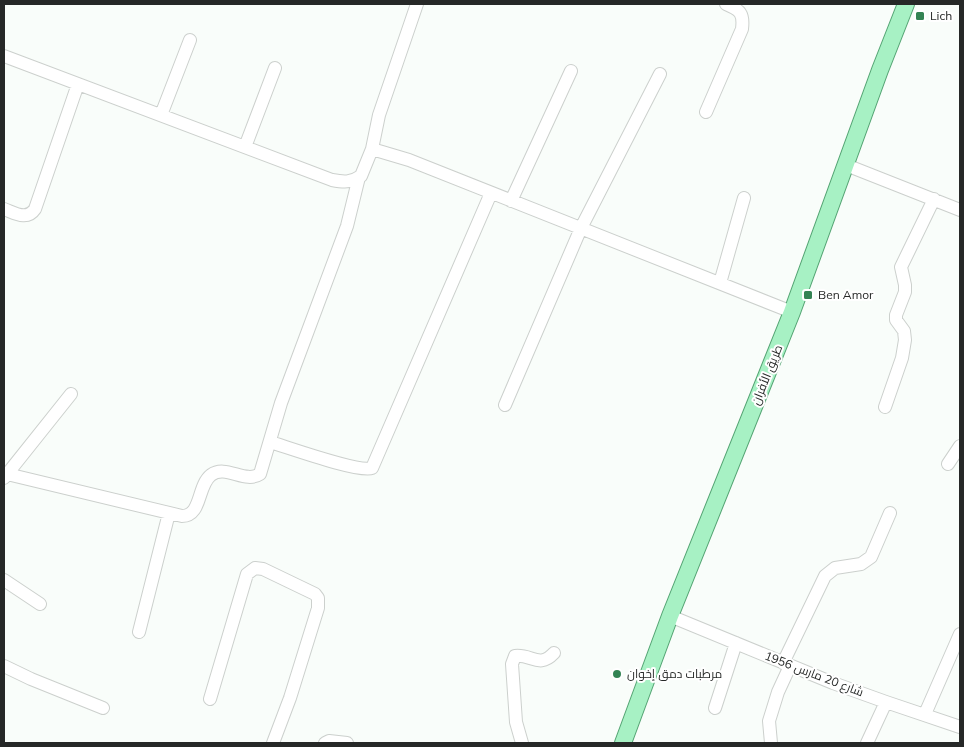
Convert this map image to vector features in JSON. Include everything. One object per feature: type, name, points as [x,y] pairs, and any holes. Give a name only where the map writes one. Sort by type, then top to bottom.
[{"type":"main road","name":"طريق الأفران","points":[[623,743],[670,616],[792,312],[906,4]]},
{"type":"street","points":[[71,394],[5,476],[182,516],[191,514],[195,510],[202,487],[215,472],[224,471],[249,477],[257,476],[262,470],[281,402],[347,226],[359,177],[372,149],[379,115],[417,4]]},
{"type":"street","points":[[706,112],[742,29],[743,19],[741,13],[726,4]]},
{"type":"street","points":[[161,115],[190,40]]},
{"type":"street","points":[[4,56],[332,180],[345,182],[359,177]]},
{"type":"street","points":[[244,147],[275,68]]},
{"type":"street","points":[[510,201],[571,71]]},
{"type":"street","points":[[504,405],[581,228],[660,74]]},
{"type":"street","points":[[4,209],[27,216],[32,214],[35,209],[78,84]]},
{"type":"street","points":[[372,149],[409,160],[792,312]]},
{"type":"street","points":[[846,165],[934,198],[960,210]]},
{"type":"street","points":[[270,442],[364,470],[372,468],[491,193]]},
{"type":"street","points":[[720,283],[744,198]]},
{"type":"street","points":[[886,407],[902,358],[905,340],[904,331],[896,320],[896,315],[905,292],[901,266],[934,198]]},
{"type":"street","points":[[948,464],[960,446]]},
{"type":"street","points":[[139,632],[169,513]]},
{"type":"street","points":[[771,743],[769,721],[786,664],[825,576],[835,568],[861,564],[871,556],[890,513]]},
{"type":"street","points":[[210,699],[247,574],[255,568],[263,570],[315,594],[318,598],[318,608],[290,698],[273,743]]},
{"type":"street","points":[[4,580],[40,604]]},
{"type":"street","name":"شارع 20 مارس 1956","points":[[670,616],[786,664],[886,702],[960,727]]},
{"type":"street","points":[[925,714],[960,634]]},
{"type":"street","points":[[715,708],[736,644]]},
{"type":"street","points":[[522,743],[516,722],[512,664],[515,656],[543,662],[548,660],[554,653]]},
{"type":"street","points":[[4,666],[103,708]]},
{"type":"street","points":[[868,743],[886,702]]},
{"type":"street","points":[[325,743],[329,740],[347,743]]},
{"type":"place","name":"Lich","points":[[920,16]]},
{"type":"place","name":"Ben Amor","points":[[808,295]]},
{"type":"place","name":"مرطبات دمق إخوان","points":[[617,674]]}]
